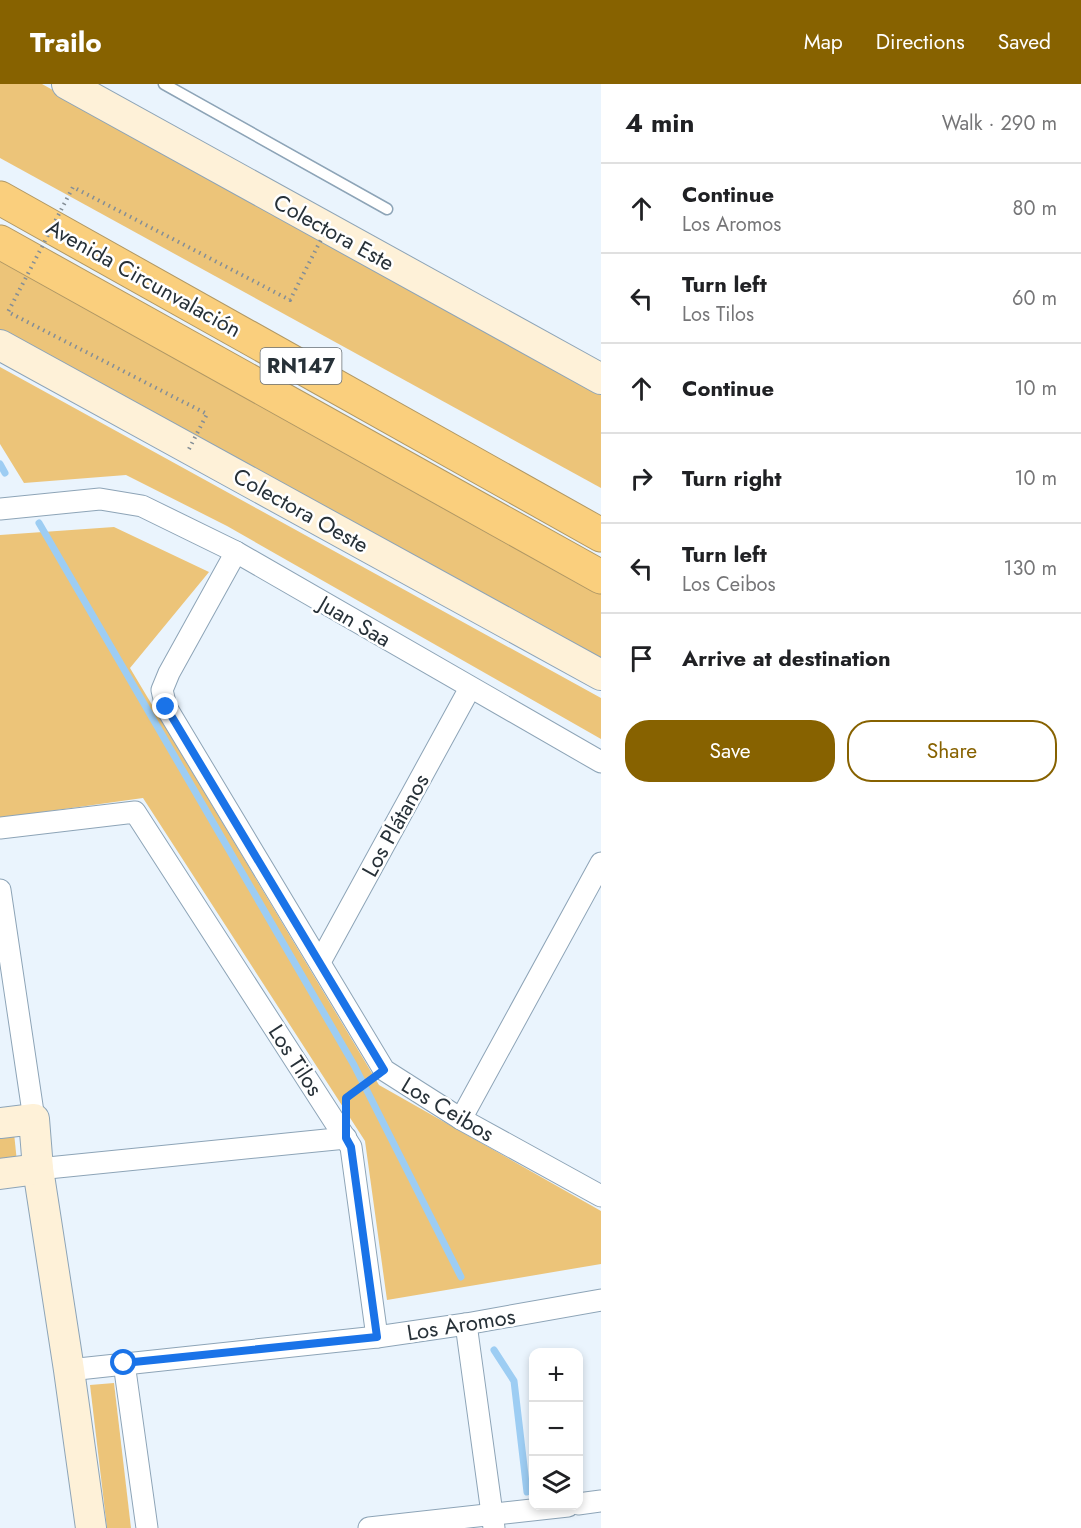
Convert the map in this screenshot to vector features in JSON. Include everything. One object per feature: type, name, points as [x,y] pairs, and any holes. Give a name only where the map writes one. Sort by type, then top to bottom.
[{"type":"highway","name":"Avenida Circunvalación","points":[[0,198],[601,535]]},
{"type":"highway","name":"Avenida Circunvalación","points":[[0,242],[601,577]]},
{"type":"street","name":"Colectora Este","points":[[67,84],[601,379]]},
{"type":"street","name":"Colectora Oeste","points":[[0,345],[601,675]]},
{"type":"street","name":"Juan Saa","points":[[0,509],[100,499],[142,506],[236,552],[601,762]]},
{"type":"street","name":"Los Ceibos","points":[[236,552],[169,674],[162,690],[166,707],[384,1070],[461,1119],[601,1196]]},
{"type":"street","name":"Los Plátanos","points":[[320,962],[470,688]]},
{"type":"street","name":"Los Tilos","points":[[0,828],[135,812],[351,1147],[377,1337]]},
{"type":"street","points":[[461,1119],[601,863]]},
{"type":"street","points":[[0,890],[91,1528]]},
{"type":"street","points":[[0,1123],[34,1119]]},
{"type":"street","points":[[0,1174],[346,1138]]},
{"type":"street","name":"Los Aromos","points":[[69,1370],[377,1337],[601,1300]]},
{"type":"street","points":[[466,1324],[493,1521]]},
{"type":"street","points":[[124,1363],[147,1528]]},
{"type":"street","points":[[583,1503],[601,1501]]},
{"type":"street","points":[[369,1528],[493,1521],[548,1510]]},
{"type":"lane","points":[[164,84],[387,209]]},
{"type":"path","points":[[189,448],[207,414],[8,312],[73,188],[290,300],[327,228]]},
{"type":"path","points":[[346,1138],[346,1098],[384,1070]]},
{"type":"shaded area","points":[[0,84],[42,84],[601,395],[601,488],[0,158]]},
{"type":"shaded area","points":[[0,251],[601,586],[601,667],[0,333]]},
{"type":"shaded area","points":[[0,367],[601,698],[601,739],[227,526],[126,475],[24,483],[0,444]]},
{"type":"shaded area","points":[[114,527],[209,572],[130,668],[379,1085],[601,1211],[601,1264],[387,1300],[365,1141],[143,798],[0,818],[0,535]]},
{"type":"shaded area","points":[[14,1133],[17,1162],[0,1164],[0,1135]]},
{"type":"shaded area","points":[[114,1383],[131,1528],[107,1528],[90,1385]]},
{"type":"waterway","points":[[0,464],[5,473]]},
{"type":"waterway","points":[[39,523],[354,1065],[461,1277]]},
{"type":"waterway","points":[[494,1350],[514,1381],[527,1492]]},
{"type":"route","points":[[124,1363],[377,1337],[351,1147],[346,1138],[346,1098],[384,1070],[166,707]]}]
